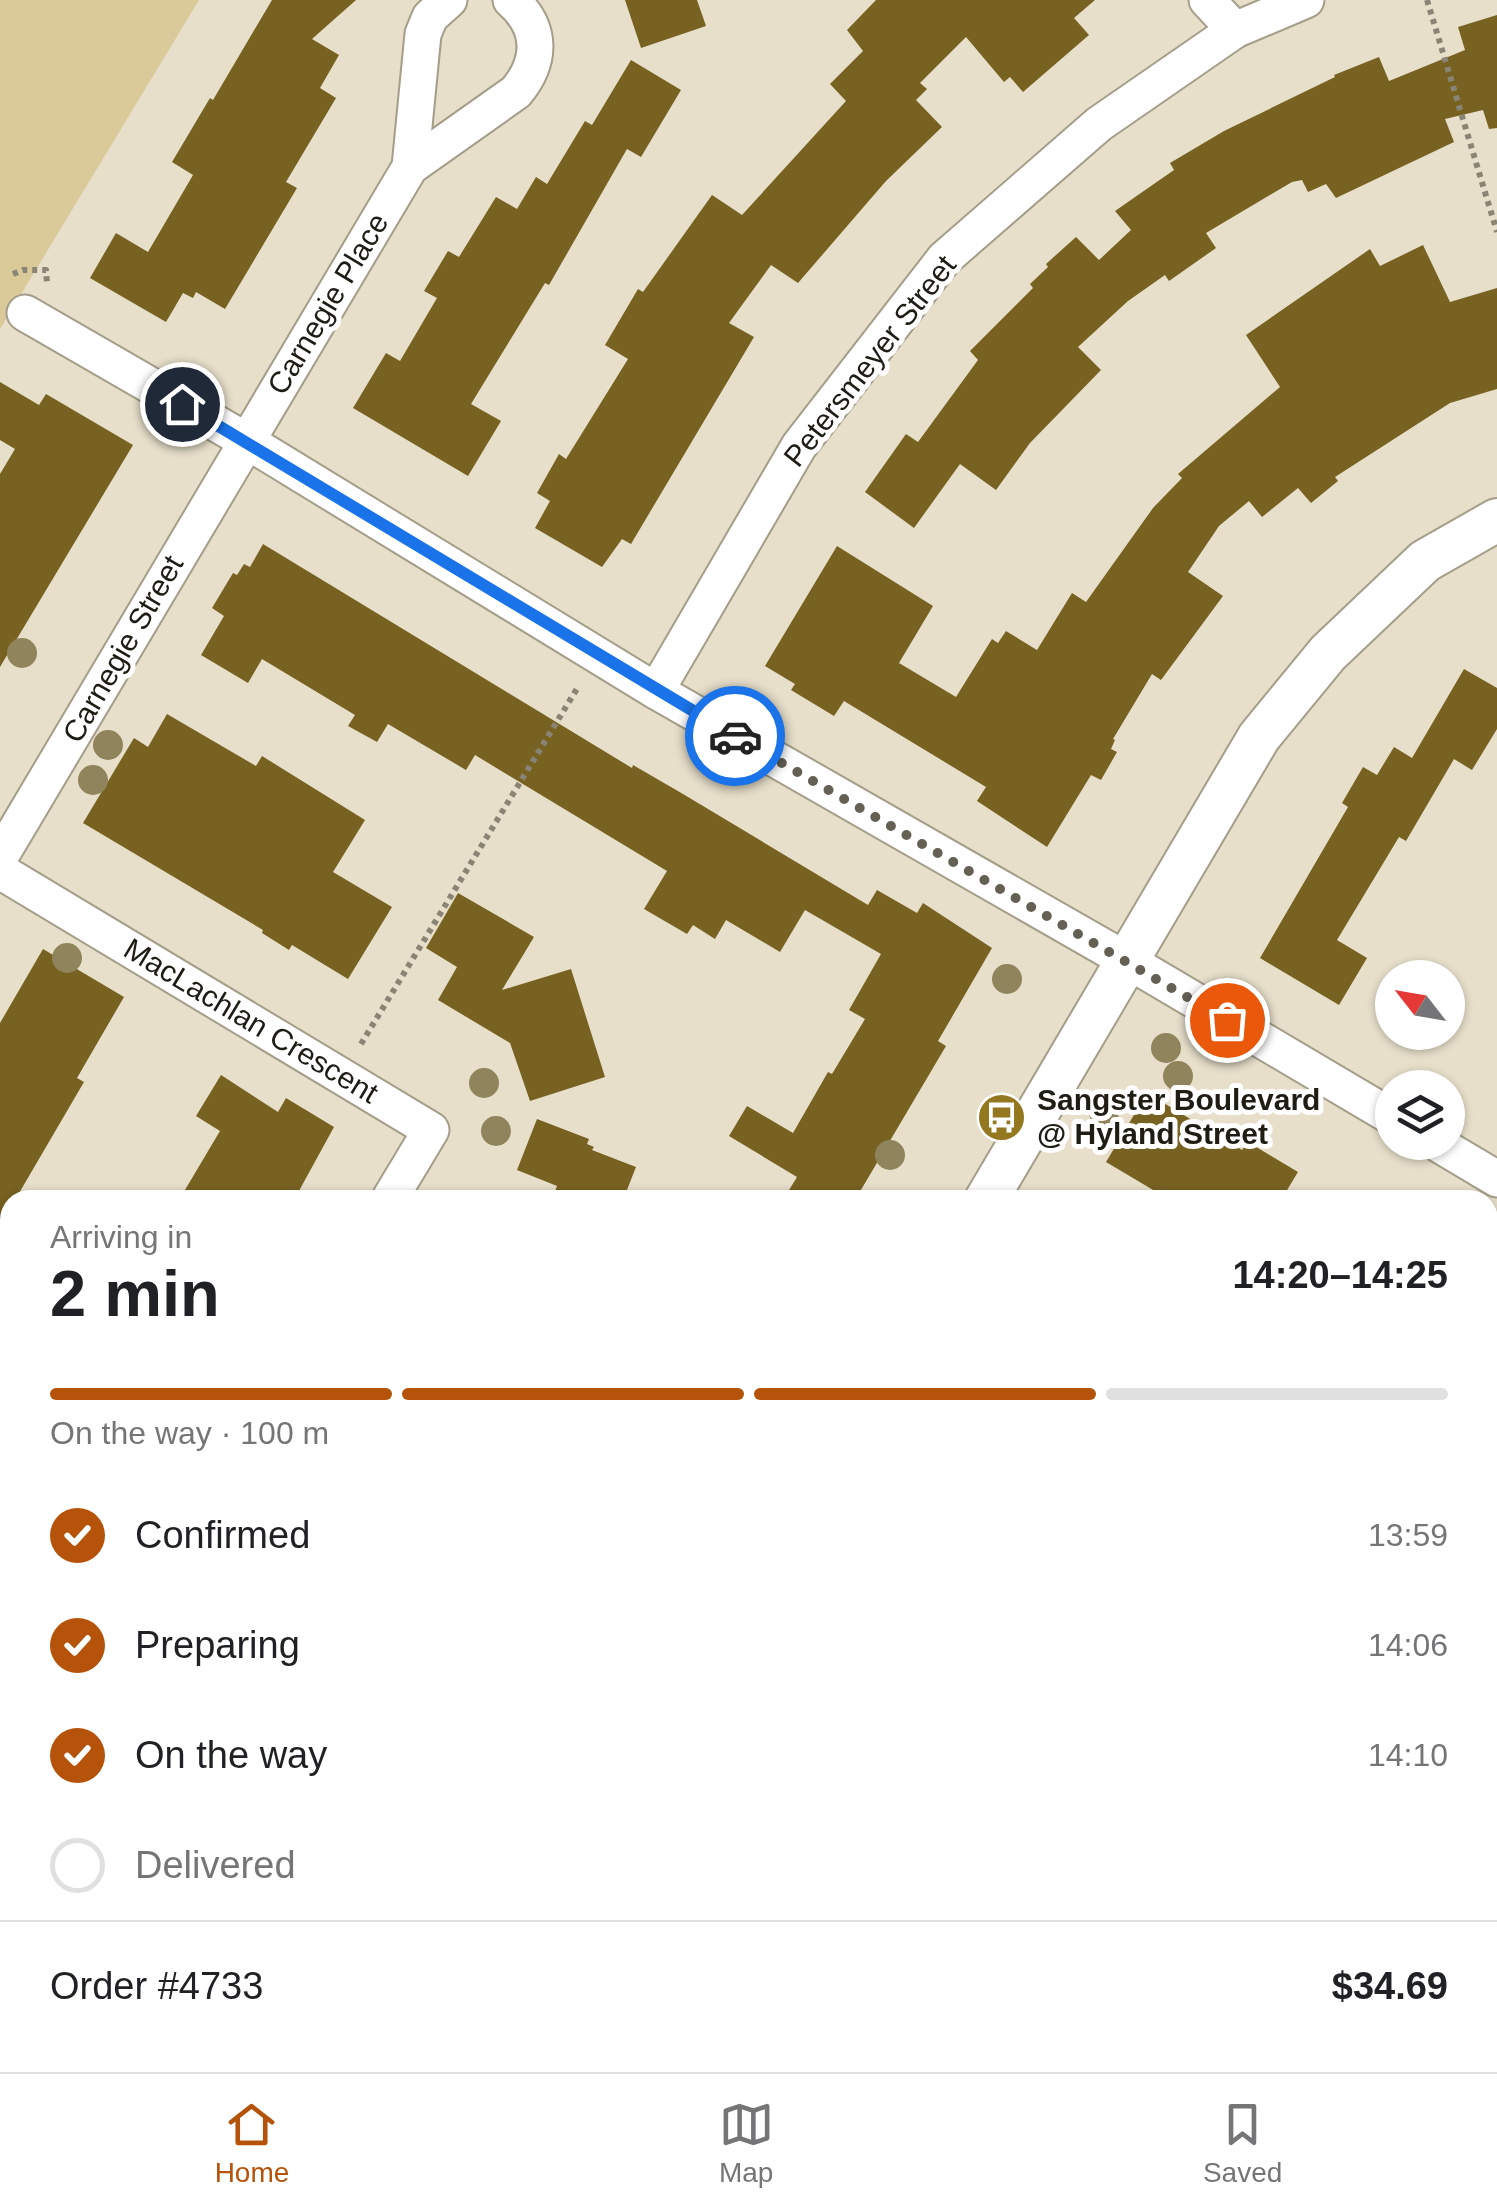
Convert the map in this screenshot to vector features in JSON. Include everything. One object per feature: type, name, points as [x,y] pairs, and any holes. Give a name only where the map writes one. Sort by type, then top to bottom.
[{"type":"street","name":"Carnegie Place","points":[[410,167],[424,34],[430,18],[449,0]]},
{"type":"street","name":"Carnegie Place","points":[[245,440],[410,167],[516,92],[528,78],[536,44],[532,26],[511,0]]},
{"type":"street","points":[[1206,0],[1235,30]]},
{"type":"street","name":"Petersmeyer Street","points":[[656,691],[799,446],[944,259],[1099,124],[1235,30],[1306,0]]},
{"type":"street","points":[[25,313],[245,440],[656,691],[1128,961],[1375,1108]]},
{"type":"street","name":"Carnegie Street","points":[[0,858],[245,440]]},
{"type":"street","points":[[992,1190],[1259,736],[1328,653],[1425,561],[1497,520]]},
{"type":"street","name":"MacLachlan Crescent","points":[[0,871],[431,1130],[395,1190]]},
{"type":"street","points":[[1465,1160],[1497,1179]]},
{"type":"path","points":[[1427,0],[1497,232]]},
{"type":"path","points":[[342,1074],[598,656]]},
{"type":"shaded area","points":[[0,0],[199,0],[0,329]]},
{"type":"building","points":[[272,0],[356,0],[312,39],[339,55],[320,88],[336,98],[286,182],[297,188],[225,309],[196,292],[193,298],[183,293],[166,322],[90,278],[116,233],[148,252],[193,175],[172,162]]},
{"type":"building","points":[[625,0],[697,0],[706,26],[641,48]]},
{"type":"building","points":[[876,0],[1095,0],[1074,18],[1089,35],[1023,92],[1010,77],[1004,82],[966,37],[920,83],[927,89],[916,100],[942,127],[886,181],[798,283],[771,265],[729,323],[754,337],[631,544],[622,539],[602,567],[535,528],[550,501],[537,493],[559,454],[566,459],[628,359],[605,345],[638,289],[643,292],[712,195],[742,215],[846,101],[830,84],[863,51],[847,30]]},
{"type":"building","points":[[1497,15],[1497,128],[1489,129],[1483,110],[1445,119],[1454,142],[1336,198],[1326,184],[1308,192],[1302,180],[1292,182],[1206,233],[1216,248],[1169,281],[1165,275],[1128,301],[1078,347],[1101,370],[1030,443],[996,490],[960,464],[914,528],[865,492],[906,434],[918,442],[978,360],[970,351],[1033,288],[1030,284],[1048,267],[1046,264],[1076,237],[1099,260],[1131,230],[1115,211],[1174,170],[1170,163],[1334,75],[1379,57],[1389,81],[1465,50],[1458,27]]},
{"type":"building","points":[[631,60],[681,90],[641,157],[627,149],[549,285],[545,283],[471,404],[501,421],[468,476],[353,408],[386,353],[400,361],[437,298],[424,291],[448,251],[459,257],[496,197],[517,209],[536,177],[547,184],[585,121],[592,125]]},
{"type":"building","points":[[1423,245],[1450,302],[1497,288],[1497,389],[1450,403],[1335,477],[1338,481],[1311,503],[1298,488],[1262,517],[1249,501],[1219,526],[1188,572],[1223,596],[1161,680],[1152,674],[1113,739],[1111,749],[1117,752],[1101,780],[1091,775],[1047,847],[977,801],[986,787],[844,701],[834,716],[791,690],[795,684],[765,666],[837,546],[933,606],[899,663],[956,697],[992,639],[998,643],[1006,631],[1037,650],[1072,593],[1086,602],[1153,508],[1182,478],[1178,474],[1280,387],[1246,335],[1370,249],[1380,266]]},
{"type":"building","points":[[0,382],[39,405],[46,394],[133,445],[0,667],[0,474],[15,449],[0,440]]},
{"type":"building","points":[[263,544],[632,768],[633,765],[868,905],[877,890],[917,913],[923,903],[992,948],[938,1041],[946,1046],[861,1190],[789,1190],[797,1177],[729,1136],[747,1106],[793,1133],[865,1019],[849,1010],[881,954],[805,910],[780,952],[726,920],[715,939],[693,925],[687,934],[644,909],[667,871],[475,755],[466,770],[388,724],[377,742],[348,726],[355,715],[262,659],[248,683],[201,655],[224,616],[212,608],[233,573],[237,575],[244,564],[250,567]]},
{"type":"building","points":[[1464,669],[1497,688],[1497,729],[1472,770],[1454,759],[1406,841],[1399,837],[1337,940],[1367,958],[1339,1005],[1260,958],[1348,807],[1342,803],[1363,767],[1377,775],[1394,747],[1412,758]]},
{"type":"building","points":[[167,714],[256,766],[262,756],[365,820],[333,872],[392,907],[348,979],[292,945],[289,950],[263,930],[83,823],[134,738],[148,747]]},
{"type":"building","points":[[458,893],[534,937],[502,990],[571,969],[605,1077],[530,1101],[510,1043],[438,1000],[457,967],[426,948]]},
{"type":"building","points":[[43,949],[124,997],[77,1078],[84,1082],[21,1190],[0,1190],[0,1023]]},
{"type":"building","points":[[221,1075],[278,1112],[286,1098],[334,1127],[299,1190],[185,1190],[220,1131],[196,1116]]},
{"type":"building","points":[[1147,1093],[1242,1150],[1248,1142],[1298,1172],[1287,1190],[1153,1190],[1106,1162]]},
{"type":"building","points":[[537,1119],[589,1139],[587,1144],[594,1147],[592,1150],[636,1167],[627,1190],[556,1190],[557,1186],[517,1170]]},
{"type":"way so far","points":[[735,736],[1227,1020]]},
{"type":"place","name":"Sangster Boulevard @ Hyland Street","points":[[1002,1117]]},
{"type":"route","points":[[182,404],[735,736]]}]
